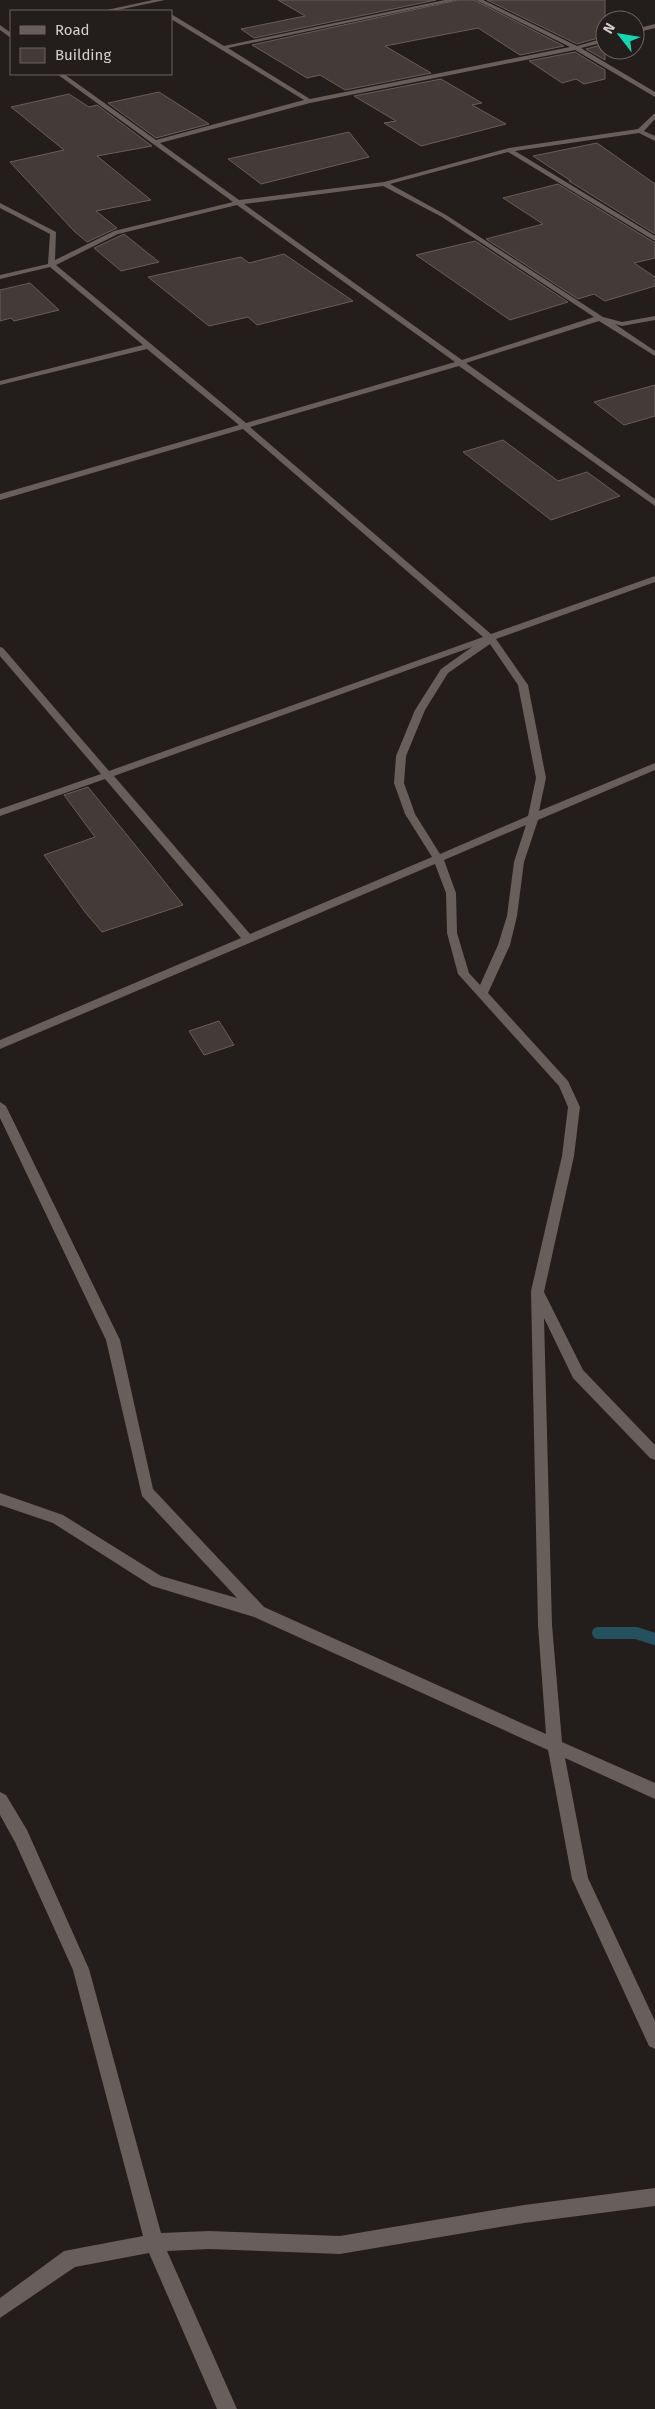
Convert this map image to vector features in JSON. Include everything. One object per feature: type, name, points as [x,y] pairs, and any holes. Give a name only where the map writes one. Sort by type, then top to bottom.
[{"type":"street","points":[[109,10],[146,1],[162,0]]},
{"type":"street","points":[[226,47],[453,0]]},
{"type":"street","points":[[479,0],[576,48],[655,95]]},
{"type":"street","points":[[146,1],[156,7]]},
{"type":"street","points":[[172,17],[226,47],[309,101]]},
{"type":"street","points":[[155,142],[309,101],[595,43]]},
{"type":"street","points":[[61,75],[240,202],[655,504]]},
{"type":"street","points":[[640,131],[655,115]]},
{"type":"street","points":[[0,277],[51,265],[116,232],[240,202],[384,184],[508,150],[640,131],[655,139]]},
{"type":"street","points":[[508,150],[655,239]]},
{"type":"street","points":[[384,184],[444,216],[655,354]]},
{"type":"street","points":[[0,205],[54,233],[51,265]]},
{"type":"street","points":[[51,265],[245,426],[491,639],[523,685],[532,740],[541,778],[533,818],[519,862],[512,916],[504,945],[482,994]]},
{"type":"street","points":[[0,497],[460,363],[599,318],[622,324],[655,318]]},
{"type":"street","points":[[0,383],[150,346]]},
{"type":"street","points":[[0,814],[655,579]]},
{"type":"street","points":[[491,639],[444,671],[420,710],[402,756],[399,783],[410,814],[438,858],[451,893],[452,933],[464,974],[564,1084],[574,1107],[568,1156],[538,1292],[545,1625],[555,1745],[580,1879],[655,2040]]},
{"type":"street","points":[[0,650],[248,939]]},
{"type":"street","points":[[0,1045],[655,766]]},
{"type":"street","points":[[0,1106],[113,1340],[147,1492],[259,1612]]},
{"type":"street","points":[[538,1292],[578,1374],[655,1454]]},
{"type":"street","points":[[0,1499],[58,1519],[156,1581],[259,1612],[655,1791]]},
{"type":"street","points":[[0,1800],[21,1836],[81,1969],[154,2243],[227,2409]]},
{"type":"street","points":[[0,2309],[72,2258],[154,2243],[209,2240],[340,2245],[524,2214],[655,2198]]},
{"type":"building","points":[[278,0],[436,0],[254,38],[241,29],[305,16]]},
{"type":"building","points":[[458,0],[474,0],[564,46],[520,55],[478,28],[385,46],[431,73],[345,90],[320,75],[307,78],[252,45]]},
{"type":"building","points":[[487,0],[605,0],[605,10],[595,10],[595,39],[577,44]]},
{"type":"building","points":[[595,47],[595,54],[586,49]]},
{"type":"building","points":[[575,52],[605,70],[605,79],[584,84],[576,79],[562,83],[529,61]]},
{"type":"building","points":[[441,79],[482,103],[472,105],[506,124],[421,146],[384,123],[396,121],[354,96]]},
{"type":"building","points":[[159,92],[209,124],[156,138],[108,103]]},
{"type":"building","points":[[69,94],[89,107],[97,105],[152,146],[97,156],[151,200],[96,211],[117,228],[87,242],[74,231],[10,162],[64,150],[11,107]]},
{"type":"building","points":[[349,132],[369,157],[261,184],[228,159]]},
{"type":"building","points":[[597,143],[655,184],[655,234],[569,181],[571,181],[533,156]]},
{"type":"building","points":[[558,184],[655,243],[655,258],[634,263],[655,277],[655,286],[605,301],[594,294],[578,299],[486,239],[543,224],[503,198]]},
{"type":"building","points":[[124,234],[159,262],[121,271],[94,248]]},
{"type":"building","points":[[475,241],[568,302],[510,320],[416,255]]},
{"type":"building","points":[[284,254],[353,301],[257,325],[248,317],[209,326],[148,277],[241,257],[249,263]]},
{"type":"building","points":[[30,283],[59,310],[14,321],[11,318],[0,321],[0,290]]},
{"type":"building","points":[[655,385],[655,416],[624,425],[594,402]]},
{"type":"building","points":[[503,440],[558,481],[587,472],[620,496],[551,520],[463,452]]},
{"type":"building","points":[[88,787],[183,905],[102,932],[85,912],[44,855],[95,837],[64,795]]},
{"type":"building","points":[[219,1021],[234,1045],[204,1055],[189,1031]]},
{"type":"waterway","points":[[598,1633],[636,1633],[655,1639]]}]
